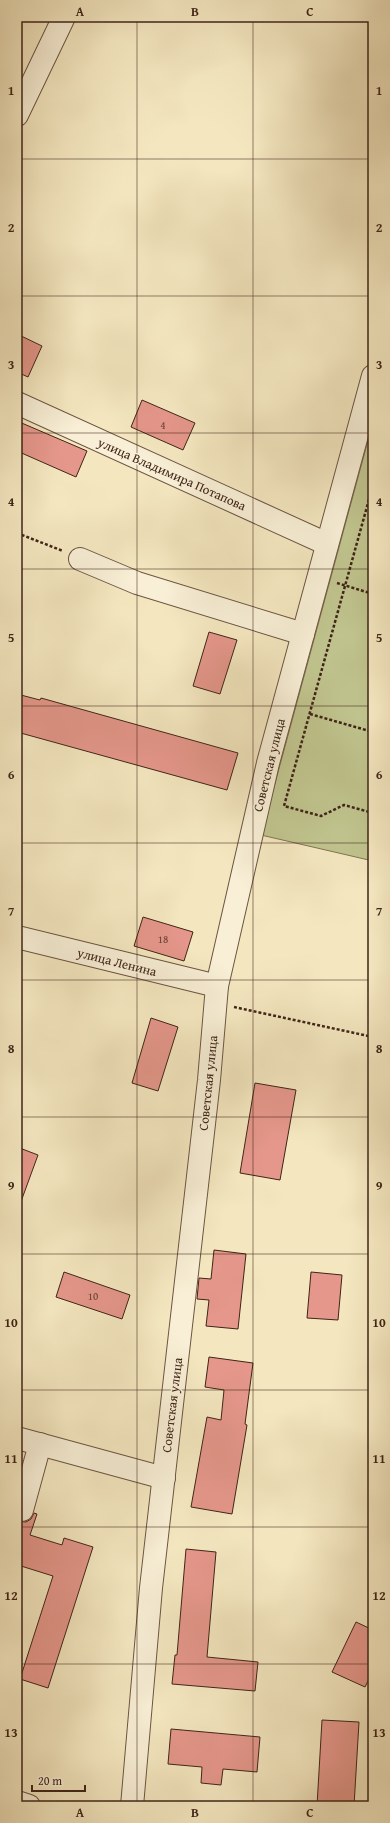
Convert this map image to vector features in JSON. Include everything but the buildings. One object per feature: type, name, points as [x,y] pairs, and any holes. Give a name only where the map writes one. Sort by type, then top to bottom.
[{"type":"street","points":[[17,115],[64,17]]},
{"type":"street","name":"Советская улица","points":[[132,1806],[151,1588],[208,1088],[216,995],[268,763],[373,376]]},
{"type":"street","name":"улица Владимира Потапова","points":[[17,403],[327,544]]},
{"type":"street","points":[[80,559],[137,583],[303,634]]},
{"type":"street","name":"улица Ленина","points":[[17,937],[216,995]]},
{"type":"street","points":[[17,1438],[164,1478]]},
{"type":"street","points":[[22,1510],[40,1444]]},
{"type":"street","points":[[17,1802],[30,1806]]},
{"type":"path","points":[[373,485],[284,806],[321,816],[344,805],[373,813]]},
{"type":"path","points":[[17,533],[80,559]]},
{"type":"path","points":[[318,578],[373,594]]},
{"type":"path","points":[[310,714],[373,732]]},
{"type":"path","points":[[216,995],[373,1037]]},
{"type":"green space","points":[[373,422],[373,861],[261,835]]}]
